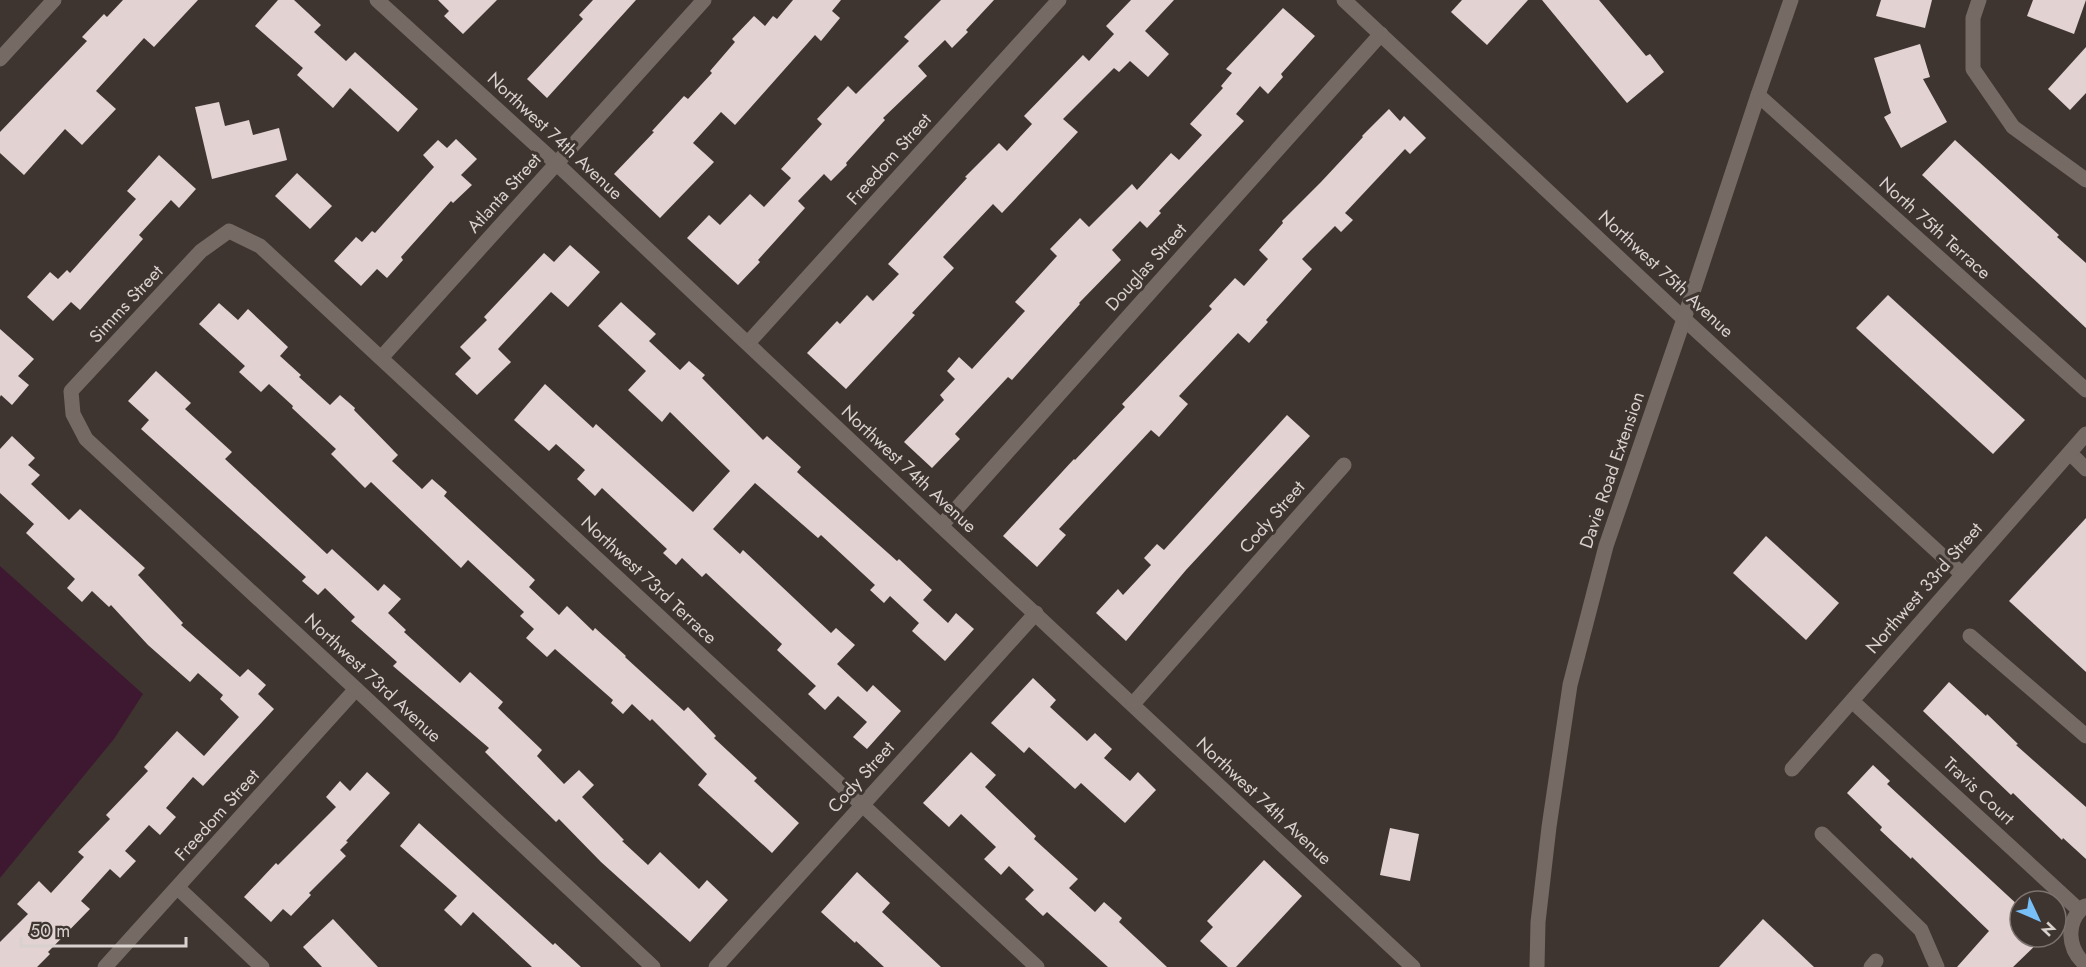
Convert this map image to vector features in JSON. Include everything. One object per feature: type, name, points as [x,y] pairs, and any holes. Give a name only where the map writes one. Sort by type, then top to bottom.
[{"type":"street","points":[[0,59],[54,0]]},
{"type":"street","name":"Northwest 74th Avenue","points":[[377,0],[557,164],[1413,967]]},
{"type":"street","name":"Atlanta Street","points":[[381,358],[704,0]]},
{"type":"street","name":"Freedom Street","points":[[748,343],[1059,0]]},
{"type":"street","name":"Northwest 75th Avenue","points":[[1344,0],[1684,319],[1962,574]]},
{"type":"street","name":"Davie Road Extension","points":[[1537,967],[1538,922],[1549,827],[1570,685],[1606,546],[1791,0]]},
{"type":"street","points":[[1979,0],[1973,18],[1974,69],[2013,127],[2086,180]]},
{"type":"street","name":"Douglas Street","points":[[941,526],[1381,34]]},
{"type":"street","name":"North 75th Terrace","points":[[1758,95],[2086,390]]},
{"type":"street","name":"Northwest 73rd Terrace","points":[[229,231],[260,246],[1037,967]]},
{"type":"street","name":"Simms Street","points":[[74,414],[71,392],[201,251],[229,231]]},
{"type":"street","name":"Northwest 73rd Avenue","points":[[74,414],[86,439],[653,967]]},
{"type":"street","name":"Northwest 33rd Street","points":[[1792,769],[2086,434]]},
{"type":"street","points":[[2070,453],[2086,469]]},
{"type":"street","name":"Cody Street","points":[[1133,704],[1344,465]]},
{"type":"street","name":"Cody Street","points":[[716,967],[1036,613]]},
{"type":"street","points":[[1970,636],[2086,736]]},
{"type":"street","name":"Freedom Street","points":[[105,967],[356,689]]},
{"type":"street","name":"Travis Court","points":[[1852,701],[2083,908],[2072,923],[2070,938],[2074,952],[2083,965]]},
{"type":"street","points":[[1822,834],[1921,930],[1937,967]]},
{"type":"street","points":[[178,888],[262,967]]},
{"type":"shaded area","points":[[0,566],[143,694],[114,739],[0,878]]},
{"type":"building","points":[[123,0],[198,0],[154,47],[144,38],[96,91],[116,109],[82,145],[65,129],[24,175],[0,153],[0,132],[87,41],[82,37],[104,14],[107,17]]},
{"type":"building","points":[[278,0],[294,0],[321,25],[314,32],[346,61],[355,52],[418,109],[398,132],[350,88],[333,108],[297,75],[303,68],[255,26]]},
{"type":"building","points":[[438,0],[497,0],[463,34],[444,16],[449,11]]},
{"type":"building","points":[[593,0],[636,0],[547,98],[527,79],[583,19],[579,15]]},
{"type":"building","points":[[793,0],[841,0],[832,11],[840,18],[821,41],[815,35],[735,125],[721,112],[693,143],[714,162],[660,218],[614,174],[684,96],[688,99],[712,73],[710,71],[735,42],[732,39],[754,16],[765,26],[773,16],[777,19]]},
{"type":"building","points":[[941,0],[994,0],[952,48],[945,40],[918,66],[927,76],[883,118],[885,120],[831,181],[824,174],[798,201],[805,208],[738,285],[687,238],[709,215],[720,225],[750,194],[764,207],[791,178],[781,169],[822,124],[817,119],[848,86],[856,94],[909,41],[904,37]]},
{"type":"building","points":[[1131,0],[1174,0],[1145,31],[1169,54],[1148,77],[1130,61],[1119,72],[1114,68],[1063,119],[1078,132],[1002,213],[993,204],[943,257],[954,268],[912,313],[915,315],[846,389],[807,353],[837,321],[840,324],[867,295],[873,301],[899,274],[888,264],[967,178],[965,177],[999,143],[1007,151],[1032,124],[1024,116],[1083,55],[1089,61],[1114,34],[1106,26]]},
{"type":"building","points":[[1462,0],[1528,0],[1487,45],[1451,12]]},
{"type":"building","points":[[1542,0],[1599,0],[1646,56],[1650,54],[1664,72],[1627,103]]},
{"type":"building","points":[[1881,0],[1932,0],[1925,28],[1876,16]]},
{"type":"building","points":[[2033,0],[2086,0],[2074,34],[2027,16]]},
{"type":"building","points":[[1283,8],[1315,36],[1281,74],[1283,77],[1268,94],[1260,86],[1236,114],[1244,121],[1159,211],[1161,213],[1147,228],[1140,221],[1112,250],[1121,260],[1079,303],[1012,380],[1008,377],[955,434],[960,439],[932,468],[904,442],[944,400],[940,395],[955,379],[947,371],[959,357],[972,369],[1025,311],[1015,302],[1057,256],[1050,249],[1080,218],[1089,227],[1132,184],[1137,190],[1171,153],[1179,160],[1202,135],[1190,124],[1223,88],[1221,86],[1232,73],[1226,69]]},
{"type":"building","points":[[1920,44],[1930,77],[1923,79],[1947,122],[1901,148],[1884,117],[1891,113],[1874,58]]},
{"type":"building","points":[[2086,47],[2086,93],[2070,110],[2048,89]]},
{"type":"building","points":[[219,102],[225,126],[249,120],[253,135],[279,128],[287,160],[212,179],[195,107]]},
{"type":"building","points":[[1389,109],[1400,121],[1404,116],[1426,138],[1410,154],[1405,149],[1345,213],[1353,220],[1341,232],[1335,226],[1302,259],[1312,269],[1266,320],[1268,322],[1249,343],[1238,333],[1179,396],[1188,404],[1159,437],[1151,430],[1109,475],[1059,529],[1066,535],[1037,567],[1003,536],[1125,407],[1122,404],[1212,309],[1209,306],[1235,278],[1244,286],[1268,259],[1259,250],[1283,223],[1282,221]]},
{"type":"building","points":[[456,139],[477,159],[461,175],[472,185],[453,203],[451,201],[401,257],[403,260],[387,278],[377,269],[361,286],[334,261],[356,237],[362,242],[372,231],[375,233],[434,167],[423,155],[438,140],[447,148]]},
{"type":"building","points":[[1955,140],[2059,235],[2057,237],[2086,263],[2086,328],[1922,175]]},
{"type":"building","points":[[159,155],[196,189],[179,208],[171,200],[139,235],[143,239],[80,310],[71,302],[53,321],[27,297],[50,272],[58,279],[67,270],[70,273],[136,199],[127,191]]},
{"type":"building","points":[[297,173],[332,206],[310,229],[275,196]]},
{"type":"building","points":[[570,245],[600,272],[568,307],[551,292],[498,349],[511,362],[477,395],[455,374],[471,358],[460,347],[487,320],[484,317],[544,253],[554,262]]},
{"type":"building","points":[[1888,295],[2025,420],[1993,454],[1856,328]]},
{"type":"building","points":[[621,302],[656,334],[649,341],[680,370],[689,361],[705,375],[702,378],[763,440],[767,436],[801,467],[797,472],[932,590],[923,600],[948,623],[956,613],[974,629],[945,661],[912,631],[919,623],[890,596],[884,603],[870,590],[875,585],[821,535],[818,538],[755,483],[713,529],[740,554],[743,550],[831,633],[836,628],[855,645],[837,664],[867,692],[873,685],[901,711],[867,749],[853,737],[867,722],[838,696],[825,710],[808,694],[816,686],[777,650],[782,644],[706,573],[702,577],[682,558],[676,565],[663,553],[667,549],[602,488],[595,496],[577,479],[585,470],[556,444],[549,451],[514,420],[545,384],[593,428],[596,424],[693,512],[730,471],[670,412],[662,422],[628,390],[646,371],[598,326]]},
{"type":"building","points":[[219,303],[238,320],[248,309],[288,347],[280,356],[301,375],[299,377],[330,405],[340,395],[355,408],[354,410],[398,455],[392,461],[422,489],[432,479],[447,492],[444,496],[535,580],[529,587],[559,615],[567,606],[593,631],[595,628],[684,711],[688,707],[716,736],[714,738],[757,778],[754,781],[799,823],[772,853],[698,785],[707,774],[652,719],[650,721],[632,704],[623,714],[611,703],[613,700],[555,649],[547,657],[526,638],[534,629],[520,616],[524,612],[468,560],[461,568],[371,482],[365,488],[331,454],[336,449],[269,384],[261,392],[239,372],[245,366],[199,324]]},
{"type":"building","points":[[0,329],[34,359],[18,376],[29,385],[12,405],[1,395],[0,397]]},
{"type":"building","points":[[156,371],[191,403],[185,409],[232,452],[225,459],[270,501],[327,554],[332,549],[378,591],[384,584],[401,599],[388,613],[406,630],[404,632],[460,683],[470,672],[503,702],[498,708],[542,750],[537,756],[564,784],[579,770],[594,785],[582,797],[624,840],[622,841],[648,865],[660,852],[699,889],[707,880],[728,900],[690,942],[601,862],[559,819],[556,822],[485,752],[489,748],[393,666],[397,662],[351,621],[355,617],[325,588],[318,595],[302,581],[306,577],[141,429],[149,420],[128,401]]},
{"type":"building","points":[[1287,415],[1310,436],[1186,570],[1126,641],[1096,613],[1118,589],[1123,595],[1151,565],[1144,558],[1157,544],[1164,550]]},
{"type":"building","points":[[12,436],[35,458],[28,465],[40,475],[31,484],[69,520],[80,509],[145,568],[138,575],[183,623],[181,625],[240,677],[248,669],[266,685],[258,694],[274,709],[203,786],[193,777],[166,808],[176,817],[160,835],[149,825],[125,851],[136,861],[120,878],[110,869],[81,901],[90,909],[48,952],[50,954],[37,967],[0,967],[0,942],[28,914],[17,904],[39,881],[51,893],[84,857],[78,852],[110,819],[106,815],[148,771],[144,767],[177,731],[204,756],[239,717],[220,699],[223,695],[198,673],[190,682],[148,645],[111,605],[109,607],[92,591],[82,602],[67,588],[75,579],[26,533],[34,524],[0,493],[0,449]]},
{"type":"building","points":[[2086,518],[2086,672],[2009,601]]},
{"type":"building","points":[[1766,536],[1839,603],[1806,640],[1733,573]]},
{"type":"building","points":[[1033,678],[1056,700],[1050,707],[1087,741],[1095,733],[1112,749],[1104,758],[1130,781],[1138,772],[1156,790],[1125,823],[1081,783],[1075,789],[1029,747],[1024,753],[991,723]]},
{"type":"building","points":[[1949,682],[1986,716],[1987,714],[2018,744],[2016,745],[2086,807],[2086,859],[2063,838],[2062,840],[2013,793],[2011,795],[1923,711]]},
{"type":"building","points":[[971,752],[996,775],[985,787],[1036,836],[1034,839],[1078,879],[1069,888],[1095,912],[1104,902],[1122,918],[1119,922],[1167,967],[1108,967],[1047,912],[1043,916],[1025,899],[1034,890],[1009,866],[1001,875],[984,859],[996,847],[961,814],[949,827],[923,803]]},
{"type":"building","points":[[1873,765],[1890,781],[1887,784],[2008,896],[2008,949],[2032,949],[2013,967],[1957,967],[1989,931],[1912,857],[1911,859],[1880,830],[1882,827],[1847,793]]},
{"type":"building","points":[[367,772],[390,793],[346,841],[348,842],[340,850],[346,856],[309,893],[311,895],[291,916],[283,909],[271,922],[244,897],[276,863],[278,865],[336,807],[326,797],[340,781],[350,791]]},
{"type":"building","points":[[419,823],[553,945],[555,943],[581,967],[532,967],[473,912],[461,926],[444,910],[457,896],[400,846]]},
{"type":"building","points":[[1390,828],[1419,834],[1410,881],[1380,875]]},
{"type":"building","points":[[1264,860],[1302,896],[1236,967],[1228,967],[1200,941],[1213,927],[1207,921]]},
{"type":"building","points":[[857,872],[890,903],[882,912],[941,967],[884,967],[821,912]]},
{"type":"building","points":[[333,919],[378,967],[322,967],[303,947]]},
{"type":"building","points":[[1763,919],[1814,967],[1719,967]]}]
